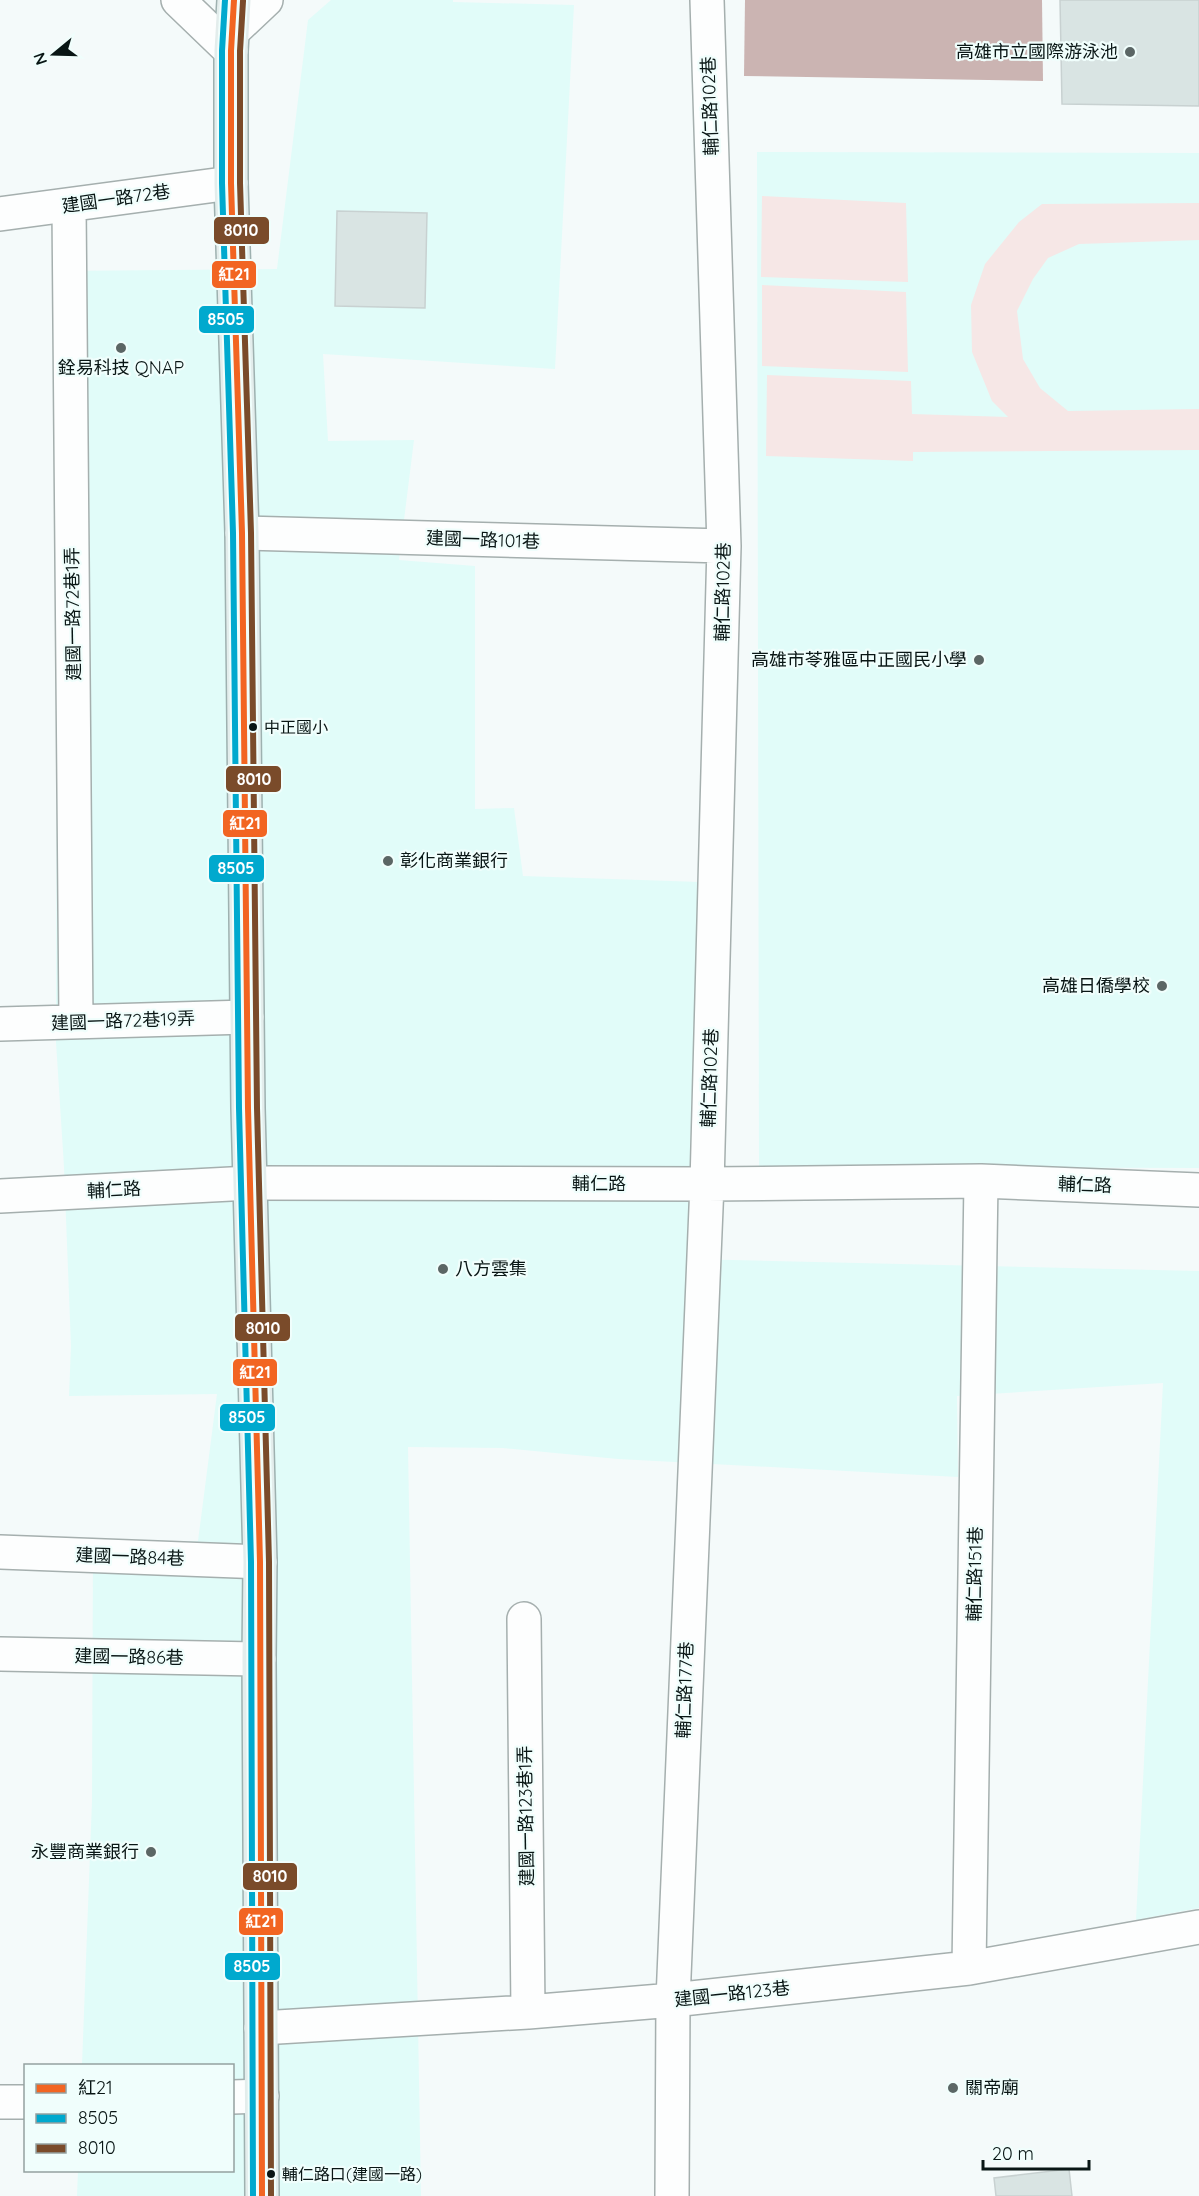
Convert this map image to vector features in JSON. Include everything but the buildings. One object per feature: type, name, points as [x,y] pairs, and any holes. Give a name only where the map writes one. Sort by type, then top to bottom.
[{"type":"main road","points":[[233,27],[231,183],[242,533],[247,1017],[260,1562],[261,2028],[247,2096],[262,2196]]},
{"type":"street","points":[[178,0],[233,27],[266,0]]},
{"type":"street","name":"輔仁路102巷","points":[[706,1184],[724,546],[707,0]]},
{"type":"street","name":"建國一路72巷","points":[[0,214],[231,183]]},
{"type":"street","name":"建國一路72巷1弄","points":[[69,206],[76,1022]]},
{"type":"street","name":"建國一路101巷","points":[[242,533],[724,546]]},
{"type":"street","name":"建國一路72巷19弄","points":[[0,1024],[247,1017]]},
{"type":"street","name":"輔仁路","points":[[0,1196],[250,1183],[706,1184],[981,1181],[1199,1190]]},
{"type":"street","name":"輔仁路151巷","points":[[969,1968],[981,1181]]},
{"type":"street","name":"輔仁路177巷","points":[[672,2196],[672,2000],[706,1184]]},
{"type":"street","name":"建國一路84巷","points":[[0,1552],[260,1562]]},
{"type":"street","name":"建國一路123巷1弄","points":[[524,1619],[528,2012]]},
{"type":"street","name":"建國一路86巷","points":[[0,1654],[259,1659]]},
{"type":"street","name":"建國一路123巷","points":[[261,2028],[528,2012],[672,2000],[969,1968],[1199,1927]]},
{"type":"street","points":[[0,2102],[24,2102]]},
{"type":"shaded area","points":[[331,0],[453,0],[453,2],[574,5],[555,369],[323,354],[328,441],[414,440],[399,560],[475,566],[475,809],[514,808],[523,876],[700,882],[689,1259],[1199,1271],[1199,1908],[1136,1920],[1163,1383],[957,1396],[958,1477],[618,1459],[503,1448],[408,1447],[421,2196],[77,2196],[78,2172],[234,2172],[234,2064],[82,2064],[92,1801],[93,1544],[198,1541],[217,1394],[69,1396],[71,1346],[64,1167],[56,1042],[58,271],[277,269],[308,20]]},
{"type":"shaded area","points":[[745,0],[1042,0],[1043,81],[744,76]]},
{"type":"shaded area","name":"高雄市苓雅區中正國民小學","points":[[757,152],[1199,153],[1199,1168],[759,1167]]},
{"type":"shaded area","points":[[762,196],[906,203],[908,282],[761,277]]},
{"type":"shaded area","points":[[1199,203],[1199,240],[1079,244],[1048,258],[1033,279],[1017,311],[1023,359],[1040,388],[1068,411],[1199,409],[1199,450],[913,452],[913,461],[766,456],[767,375],[911,381],[912,414],[1008,417],[992,401],[972,352],[971,305],[985,264],[1019,222],[1042,204]]},
{"type":"shaded area","points":[[762,285],[906,292],[908,372],[762,366]]},
{"type":"transit line","name":"8505","points":[[225,0],[222,51],[222,183],[233,533],[239,1108],[251,1562],[253,2196]]},
{"type":"transit line","name":"紅21","points":[[234,0],[231,51],[231,183],[242,533],[248,1108],[260,1562],[262,2196]]},
{"type":"transit line","name":"8010","points":[[243,1],[240,51],[240,183],[251,533],[257,1108],[269,1562],[271,2196]]},
{"type":"place","name":"高雄市立國際游泳池","points":[[1130,52]]},
{"type":"place","name":"銓易科技 QNAP","points":[[121,348]]},
{"type":"place","name":"高雄市苓雅區中正國民小學","points":[[979,660]]},
{"type":"place","name":"中正國小","points":[[253,727]]},
{"type":"place","name":"彰化商業銀行","points":[[388,861]]},
{"type":"place","name":"高雄日僑學校","points":[[1162,986]]},
{"type":"place","name":"八方雲集","points":[[443,1269]]},
{"type":"place","name":"永豐商業銀行","points":[[151,1852]]},
{"type":"place","name":"關帝廟","points":[[953,2088]]},
{"type":"place","name":"輔仁路口(建國一路)","points":[[271,2174]]}]
